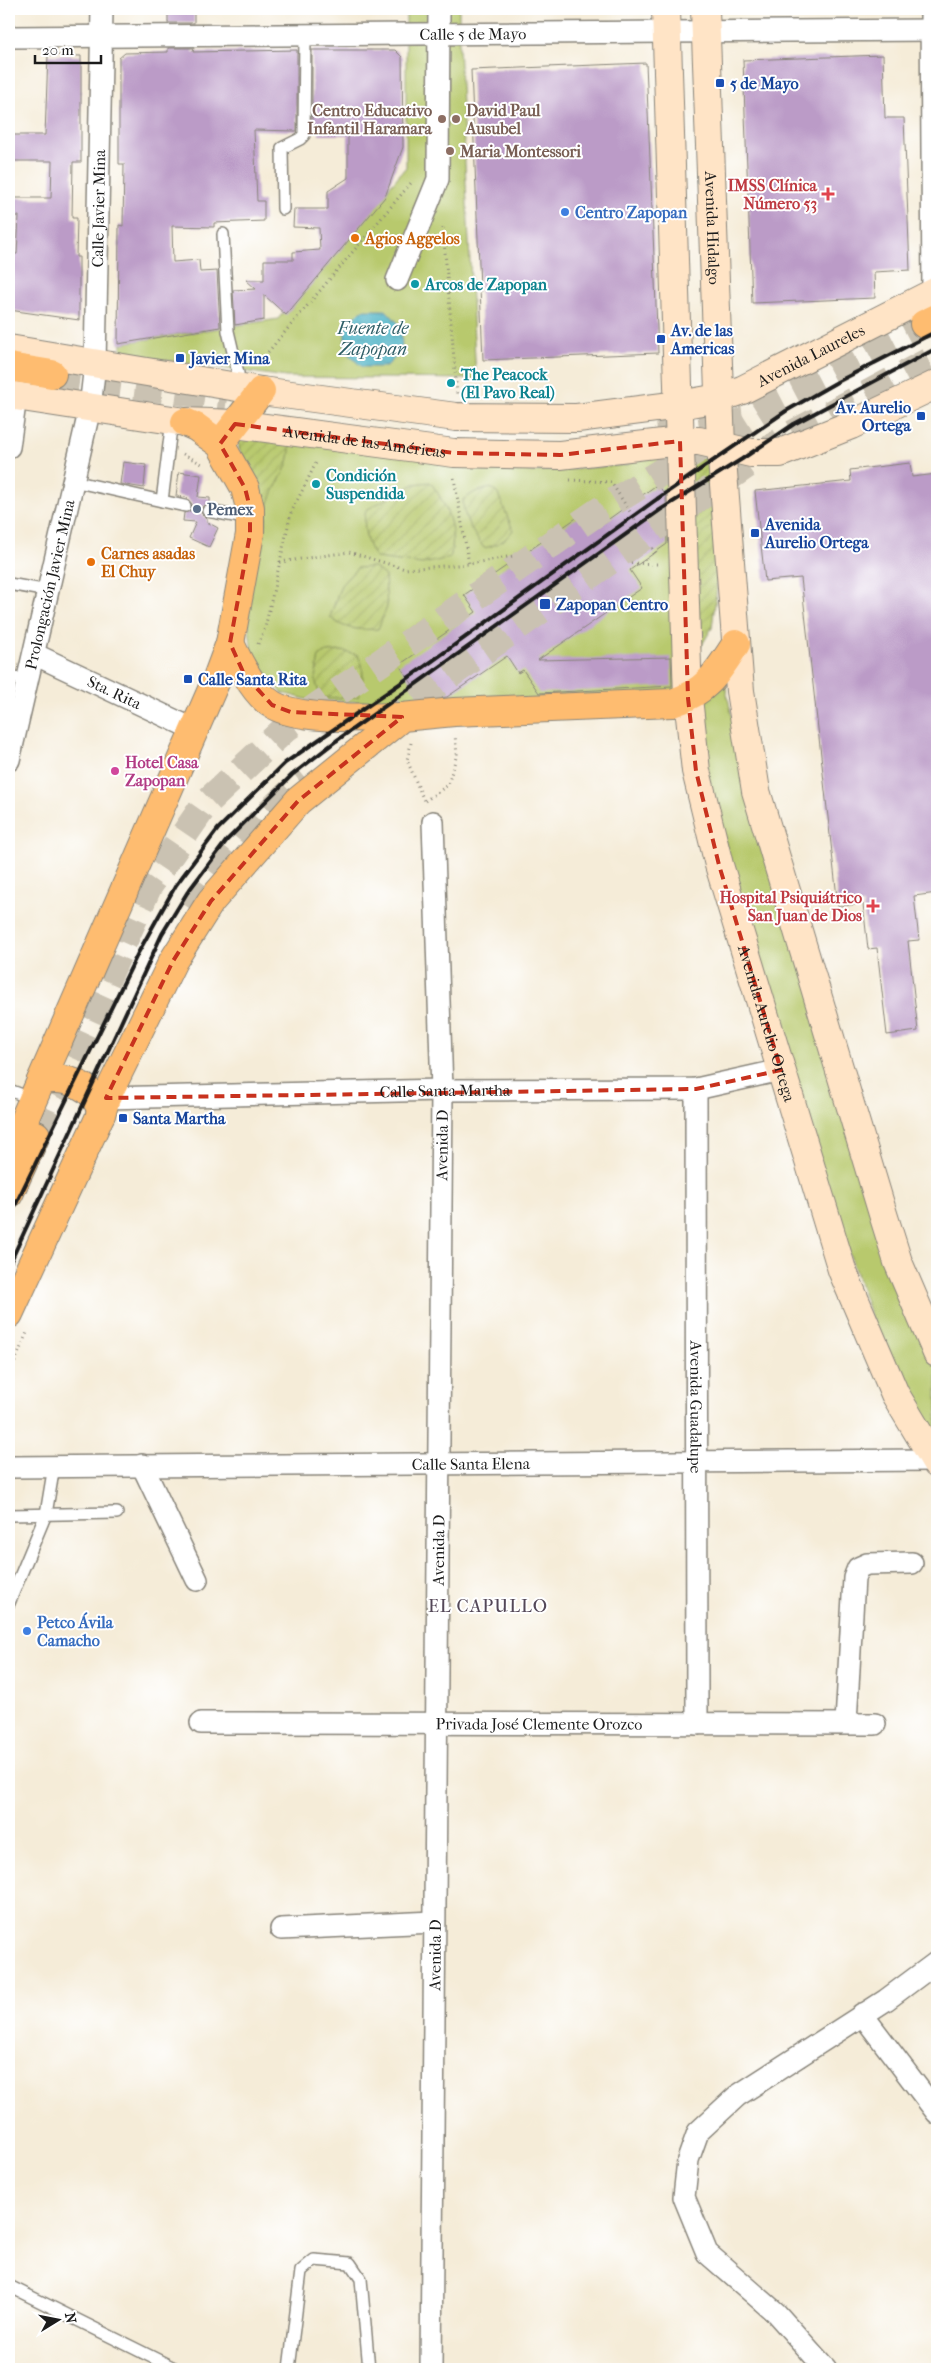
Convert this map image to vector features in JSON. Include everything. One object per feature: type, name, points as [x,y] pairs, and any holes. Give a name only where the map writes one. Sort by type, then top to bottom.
[{"type":"main road","points":[[666,20],[680,440]]},
{"type":"main road","name":"Avenida Hidalgo","points":[[705,20],[721,446]]},
{"type":"main road","name":"Avenida Laureles","points":[[679,405],[719,398],[742,390],[933,307]]},
{"type":"main road","points":[[9,349],[250,389],[456,417],[577,418],[679,405]]},
{"type":"main road","points":[[9,368],[52,374]]},
{"type":"main road","points":[[937,384],[852,425],[780,453],[751,453],[721,446],[740,691],[756,791],[882,1214],[898,1262],[937,1353]]},
{"type":"main road","points":[[9,1154],[28,1090],[194,730],[230,643],[250,534],[250,519],[245,488],[228,434],[250,389]]},
{"type":"main road","name":"Avenida de las Américas","points":[[12,395],[178,421],[228,434],[454,453],[560,455],[680,440],[699,441],[721,446]]},
{"type":"main road","name":"Avenida Aurelio Ortega","points":[[680,440],[688,698],[696,771],[705,813],[842,1270],[895,1394],[936,1462]]},
{"type":"main road","points":[[230,643],[244,674],[272,705],[291,712],[325,716],[410,716],[454,712],[672,703],[688,698],[711,681],[736,644]]},
{"type":"main road","points":[[9,1314],[103,1106],[173,961],[211,901],[298,801],[410,716]]},
{"type":"main road","points":[[28,1090],[60,1077],[81,1086],[98,1104],[103,1106]]},
{"type":"main road","points":[[9,1194],[37,1134]]},
{"type":"main road","points":[[9,1289],[71,1150]]},
{"type":"street","name":"Calle Javier Mina","points":[[90,408],[95,364],[102,9]]},
{"type":"street","points":[[397,280],[438,179],[439,9]]},
{"type":"street","name":"Calle 5 de Mayo","points":[[9,36],[439,34],[666,20],[933,23]]},
{"type":"street","points":[[933,23],[933,307]]},
{"type":"street","points":[[9,447],[12,395]]},
{"type":"street","name":"Prolongación Javier Mina","points":[[9,760],[18,678],[34,654],[90,408]]},
{"type":"street","name":"Sta. Rita","points":[[34,654],[194,730]]},
{"type":"street","name":"Avenida D","points":[[431,2369],[442,1090],[433,822]]},
{"type":"street","name":"Calle Santa Martha","points":[[103,1106],[442,1090],[696,1088],[782,1070]]},
{"type":"street","name":"Avenida Guadalupe","points":[[696,1088],[697,1724]]},
{"type":"street","name":"Calle Santa Elena","points":[[9,1467],[697,1461],[936,1462]]},
{"type":"street","points":[[142,1465],[197,1580]]},
{"type":"street","points":[[846,1724],[854,1578],[858,1568],[867,1564],[912,1563]]},
{"type":"street","name":"Privada José Clemente Orozco","points":[[201,1723],[875,1724]]},
{"type":"street","points":[[280,1928],[434,1922]]},
{"type":"street","points":[[826,2369],[776,2313],[707,2253],[684,2197],[688,2160],[698,2132],[737,2096],[886,2000],[937,1962]]},
{"type":"street","points":[[862,2014],[937,2113]]},
{"type":"lane","points":[[283,209],[282,148],[304,135],[305,35]]},
{"type":"lane","points":[[223,234],[228,331],[238,372],[250,389]]},
{"type":"lane","points":[[162,501],[168,450],[178,421]]},
{"type":"lane","points":[[73,481],[185,506]]},
{"type":"lane","points":[[208,511],[250,519]]},
{"type":"lane","points":[[9,584],[48,591]]},
{"type":"lane","points":[[9,1603],[46,1514],[54,1466]]},
{"type":"lane","points":[[9,1515],[117,1513]]},
{"type":"lane","points":[[289,2369],[302,2272],[314,2260],[350,2263],[361,2279],[369,2369]]},
{"type":"lane","points":[[9,2286],[176,2369]]},
{"type":"path","points":[[268,352],[413,181]]},
{"type":"path","points":[[442,227],[457,394]]},
{"type":"path","points":[[168,450],[190,457],[206,466]]},
{"type":"path","points":[[244,674],[264,628],[291,513],[316,461],[323,458]]},
{"type":"path","points":[[454,473],[470,564]]},
{"type":"path","points":[[562,480],[611,482],[637,522]]},
{"type":"path","points":[[280,562],[349,552],[405,569],[470,564],[513,556]]},
{"type":"path","points":[[424,801],[448,785],[457,754],[454,712]]},
{"type":"path","points":[[410,716],[407,760],[433,822]]},
{"type":"highlighted area","points":[[235,424],[454,453],[560,455],[680,441],[688,698],[696,771],[719,865],[781,1070],[696,1089],[106,1098],[173,961],[211,901],[298,801],[402,717],[291,712],[272,705],[244,674],[230,643],[250,534],[250,508],[245,488],[220,444]]},
{"type":"green space","points":[[406,9],[459,9],[459,46],[476,379],[286,377],[121,354],[122,343],[278,319],[406,167]]},
{"type":"green space","points":[[245,437],[519,463],[530,472],[627,465],[647,450],[672,453],[679,692],[460,705],[309,700],[282,693],[252,656],[247,608],[252,477],[239,449]]},
{"type":"green space","points":[[245,437],[289,437],[288,463],[270,500],[264,535],[260,537],[252,477],[239,449],[238,441]]},
{"type":"green space","points":[[711,457],[717,587],[712,628],[697,653],[689,459]]},
{"type":"green space","points":[[430,482],[441,499],[449,518],[452,538],[450,558],[422,564],[376,558],[370,548],[366,535],[364,522],[366,510],[414,484]]},
{"type":"green space","points":[[491,488],[498,494],[513,530],[501,542],[484,548],[467,520],[463,500],[475,492]]},
{"type":"green space","points":[[374,567],[385,576],[387,607],[378,629],[346,627],[335,621],[330,617],[341,585],[357,568]]},
{"type":"green space","points":[[342,651],[358,655],[363,676],[358,697],[321,698],[315,680],[319,656],[327,652]]},
{"type":"green space","points":[[725,684],[743,767],[905,1303],[937,1369],[937,1452],[887,1365],[777,1040],[691,713],[704,696]]},
{"type":"water","name":"Fuente de Zapopan","points":[[362,310],[386,310],[401,326],[402,350],[386,367],[362,367],[345,351],[345,327]]},
{"type":"building","points":[[168,9],[194,9],[194,23],[168,23]]},
{"type":"building","points":[[168,48],[194,48],[193,52],[297,50],[297,131],[254,130],[257,201],[264,201],[264,221],[214,223],[214,227],[172,226],[173,262],[199,260],[200,272],[217,271],[220,327],[118,344],[119,225],[123,226],[124,164],[119,164],[119,58],[125,53],[168,52]]},
{"type":"building","points":[[312,50],[395,50],[402,57],[403,147],[385,197],[286,315],[264,295],[264,320],[235,325],[233,290],[256,289],[246,280],[264,280],[264,260],[293,260],[293,252],[320,250],[319,228],[293,227],[294,209],[328,209],[328,191],[348,178],[348,135],[319,135],[319,131],[312,131]]},
{"type":"building","points":[[48,55],[81,56],[81,162],[73,162],[72,218],[77,218],[76,257],[79,257],[79,320],[9,310],[9,254],[17,254],[19,216],[9,216],[9,198],[51,198],[52,161],[14,161],[13,135],[45,135]]},
{"type":"building","name":"IMSS Clínica Número 53","points":[[883,55],[885,118],[904,118],[910,270],[874,272],[875,298],[752,303],[743,60]]},
{"type":"building","name":"Centro Zapopan","points":[[646,63],[658,353],[483,360],[471,70]]},
{"type":"building","points":[[123,462],[146,465],[144,488],[120,484]]},
{"type":"building","name":"Hospital Psiquiátrico San Juan de Dios","points":[[910,463],[912,477],[937,474],[937,893],[914,896],[919,940],[908,941],[918,1031],[887,1035],[877,948],[868,949],[863,904],[838,906],[801,578],[765,581],[755,491],[851,481],[850,470]]},
{"type":"building","name":"Pemex","points":[[179,472],[201,475],[198,497],[210,498],[210,504],[202,507],[201,513],[207,519],[207,522],[218,528],[209,547],[189,538],[196,522],[183,521],[184,513],[190,511],[192,504],[186,497],[176,496]]},
{"type":"building","name":"Zapopan Centro","points":[[658,484],[666,497],[667,544],[630,570],[642,588],[538,660],[671,657],[672,686],[539,693],[523,670],[518,673],[507,656],[447,697],[423,699],[399,665],[476,612],[464,595],[588,510],[599,526]]},
{"type":"tunnel","points":[[37,1134],[148,887],[206,803],[286,728],[599,511],[770,404],[924,324]]},
{"type":"tunnel","points":[[381,724],[675,514],[789,436],[937,357]]},
{"type":"tunnel","points":[[52,374],[227,398]]},
{"type":"tunnel","points":[[656,422],[742,411]]},
{"type":"tunnel","points":[[192,910],[244,840],[289,793],[306,779]]},
{"type":"railway","points":[[9,1218],[138,953],[176,885],[218,829],[285,763],[424,667],[657,499],[786,411],[837,382],[937,331]]},
{"type":"railway","points":[[9,1265],[162,934],[187,893],[227,840],[292,775],[336,741],[660,510],[794,424],[937,348]]},
{"type":"place","name":"5 de Mayo","points":[[720,83]]},
{"type":"place","name":"Centro Educativo Infantil Haramara","points":[[442,119]]},
{"type":"place","name":"David Paul Ausubel","points":[[456,119]]},
{"type":"place","name":"Maria Montessori","points":[[450,151]]},
{"type":"place","name":"IMSS Clínica Número 53","points":[[828,194]]},
{"type":"place","name":"Centro Zapopan","points":[[565,212]]},
{"type":"place","name":"Agios Aggelos","points":[[355,238]]},
{"type":"place","name":"Arcos de Zapopan","points":[[415,284]]},
{"type":"place","name":"Av. de las Americas","points":[[661,339]]},
{"type":"place","name":"Javier Mina","points":[[180,358]]},
{"type":"place","name":"The Peacock (El Pavo Real)","points":[[451,383]]},
{"type":"place","name":"Av. Aurelio Ortega","points":[[921,416]]},
{"type":"place","name":"Condición Suspendida","points":[[316,484]]},
{"type":"place","name":"Pemex","points":[[197,509]]},
{"type":"place","name":"Avenida Aurelio Ortega","points":[[755,533]]},
{"type":"place","name":"Carnes asadas El Chuy","points":[[91,562]]},
{"type":"place","name":"Zapopan Centro","points":[[545,604]]},
{"type":"place","name":"Calle Santa Rita","points":[[188,679]]},
{"type":"place","name":"Hotel Casa Zapopan","points":[[115,771]]},
{"type":"place","name":"Hospital Psiquiátrico San Juan de Dios","points":[[873,906]]},
{"type":"place","name":"Santa Martha","points":[[123,1118]]},
{"type":"place","name":"Petco Ávila Camacho","points":[[27,1631]]},
{"type":"district","name":"EL CAPULLO","points":[[488,1606]]}]
